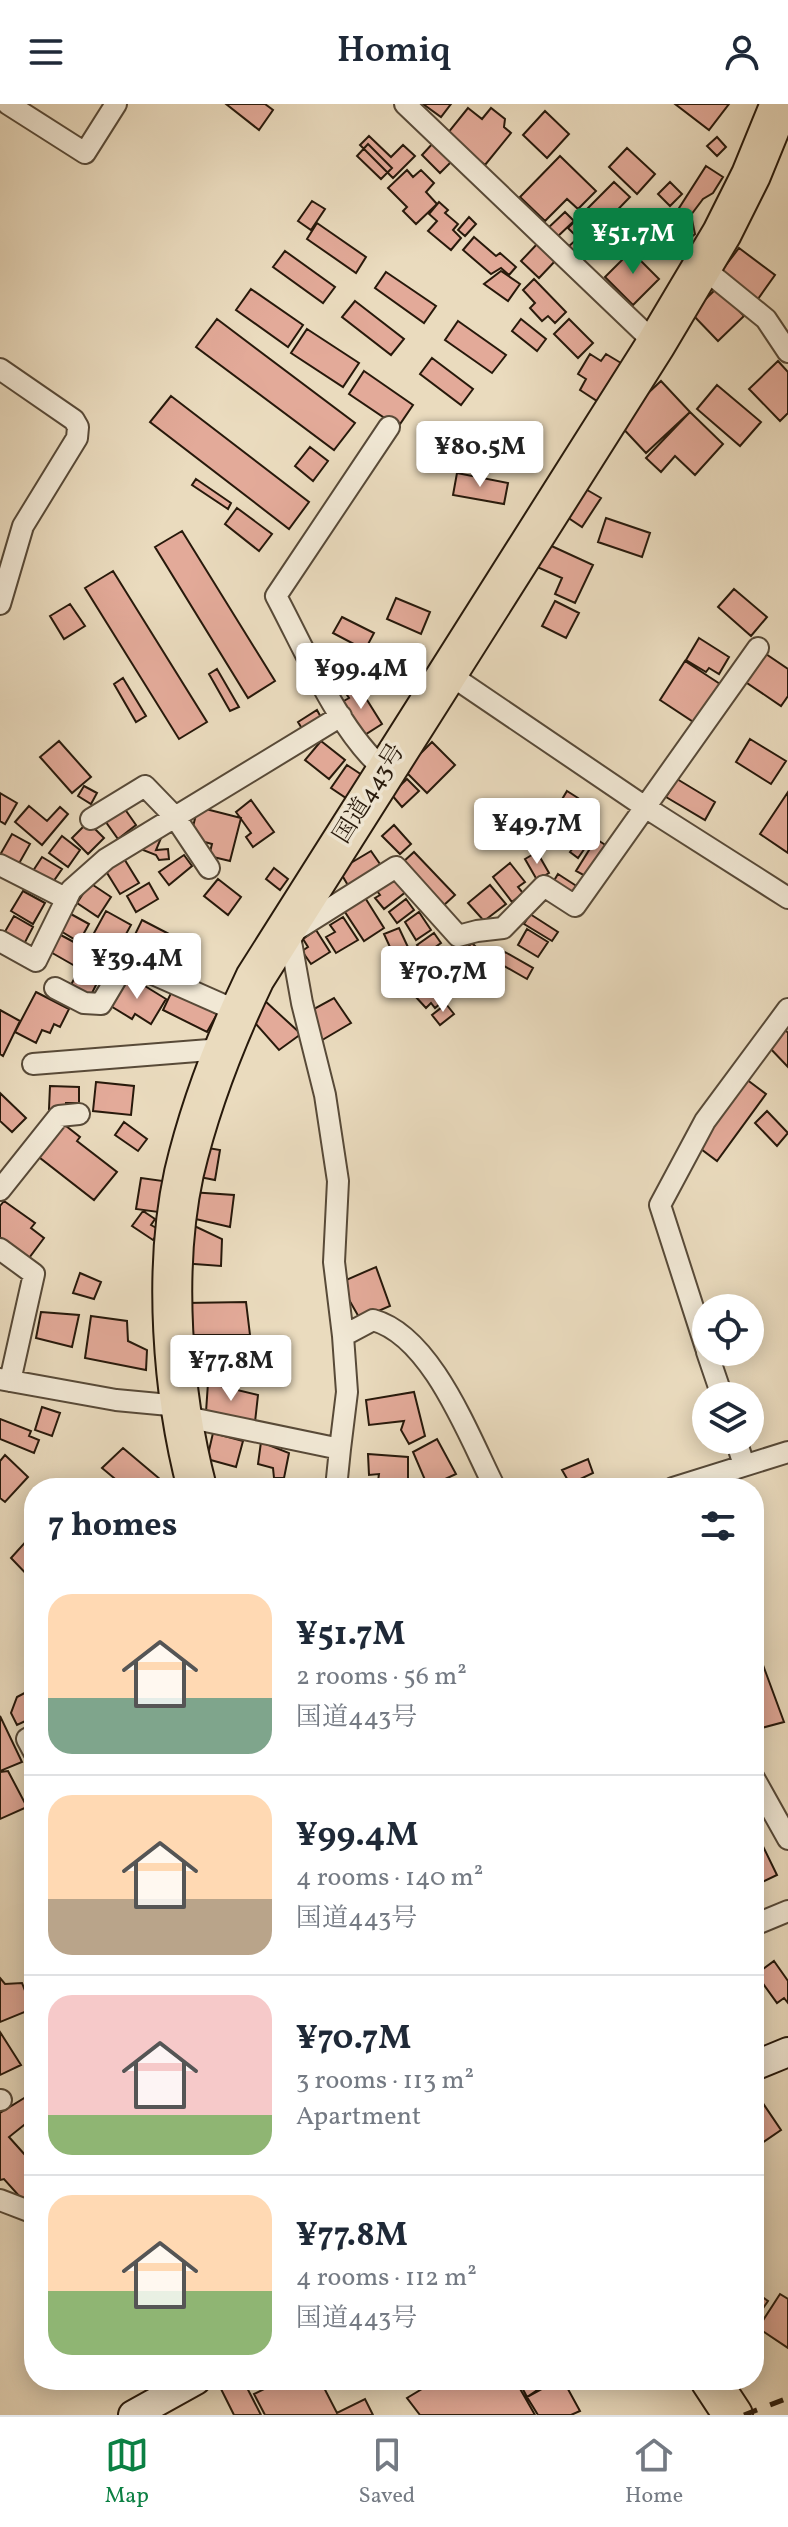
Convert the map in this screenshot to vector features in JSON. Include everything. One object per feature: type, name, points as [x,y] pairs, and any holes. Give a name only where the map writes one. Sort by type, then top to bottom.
[{"type":"highway","name":"国道443号","points":[[195,1478],[180,1406],[173,1319],[175,1252],[183,1176],[201,1107],[222,1049],[255,978],[702,267],[722,233],[777,112]]},
{"type":"highway","points":[[717,2390],[733,2415]]},
{"type":"street","points":[[8,104],[85,153],[116,104]]},
{"type":"street","points":[[405,104],[656,344]]},
{"type":"street","points":[[702,267],[766,319],[788,352]]},
{"type":"street","points":[[0,369],[74,420],[78,427],[77,438],[23,526],[0,604]]},
{"type":"street","points":[[385,770],[372,759],[341,716],[276,596],[389,427]]},
{"type":"street","points":[[337,1478],[347,1392],[334,1262],[338,1181],[325,1095],[302,1003],[288,925],[299,928],[396,867],[458,936],[503,928],[544,886],[575,906],[758,648]]},
{"type":"street","points":[[446,672],[645,807],[788,898]]},
{"type":"street","points":[[0,941],[36,961],[71,890],[106,859],[341,716]]},
{"type":"street","points":[[91,819],[145,786],[175,817],[209,868]]},
{"type":"street","points":[[0,865],[67,899]]},
{"type":"street","points":[[55,988],[84,1003],[101,1004],[126,962],[239,1012]]},
{"type":"street","points":[[692,1304],[660,1205],[705,1121],[788,1009]]},
{"type":"street","points":[[33,1064],[222,1049]]},
{"type":"street","points":[[0,1190],[59,1116],[79,1114]]},
{"type":"street","points":[[0,1249],[34,1274],[5,1380],[116,1400],[180,1406],[191,1418],[340,1449]]},
{"type":"street","points":[[343,1336],[373,1320],[388,1324],[415,1347],[442,1384],[490,1478]]},
{"type":"street","points":[[704,1478],[788,1452]]},
{"type":"street","points":[[740,1454],[744,1465]]},
{"type":"street","points":[[764,1796],[788,1839]]},
{"type":"street","points":[[764,1921],[788,1911]]},
{"type":"street","points":[[764,2062],[788,2052]]},
{"type":"street","points":[[0,2200],[24,2209]]},
{"type":"street","points":[[133,2415],[178,2390]]},
{"type":"building","points":[[226,104],[265,104],[273,110],[259,130]]},
{"type":"building","points":[[423,104],[451,104],[441,117]]},
{"type":"building","points":[[675,104],[729,104],[709,130]]},
{"type":"building","points":[[468,108],[482,119],[491,108],[505,119],[504,127],[511,133],[485,165],[447,134]]},
{"type":"building","points":[[545,111],[569,134],[547,158],[523,135]]},
{"type":"building","points":[[369,136],[391,157],[403,145],[415,156],[393,178],[360,145]]},
{"type":"building","points":[[717,137],[726,147],[717,156],[707,146]]},
{"type":"building","points":[[434,142],[453,160],[440,173],[422,155]]},
{"type":"building","points":[[368,144],[392,168],[381,179],[357,156]]},
{"type":"building","points":[[627,148],[655,174],[637,194],[609,167]]},
{"type":"building","points":[[560,156],[596,191],[578,209],[567,199],[545,221],[520,197]]},
{"type":"building","points":[[706,166],[723,177],[713,193],[703,199],[691,215],[695,234],[679,247],[665,230]]},
{"type":"building","points":[[407,170],[413,177],[421,170],[434,183],[426,192],[437,204],[416,224],[403,211],[407,207],[388,188]]},
{"type":"building","points":[[614,182],[630,197],[596,232],[602,238],[581,260],[568,247],[578,238],[568,228]]},
{"type":"building","points":[[670,182],[682,194],[670,206],[658,194]]},
{"type":"building","points":[[312,201],[325,209],[311,230],[298,221]]},
{"type":"building","points":[[439,202],[448,210],[445,213],[458,224],[453,230],[461,238],[451,250],[428,231],[437,221],[429,214]]},
{"type":"building","points":[[565,212],[574,221],[556,238],[547,229]]},
{"type":"building","points":[[469,217],[476,224],[465,236],[458,230]]},
{"type":"building","points":[[317,223],[366,257],[356,273],[307,239]]},
{"type":"building","points":[[474,237],[496,256],[500,253],[516,267],[509,275],[501,268],[491,274],[463,250]]},
{"type":"building","points":[[539,242],[557,259],[539,278],[521,261]]},
{"type":"building","points":[[639,243],[648,252],[640,260],[659,279],[633,305],[605,277]]},
{"type":"building","points":[[739,248],[775,275],[753,306],[716,278]]},
{"type":"building","points":[[285,251],[335,287],[323,303],[273,267]]},
{"type":"building","points":[[501,271],[520,284],[508,301],[484,284]]},
{"type":"building","points":[[386,272],[436,306],[424,323],[375,288]]},
{"type":"building","points":[[534,279],[566,312],[555,323],[548,316],[542,321],[530,308],[535,303],[523,290]]},
{"type":"building","points":[[717,288],[744,316],[718,341],[691,313]]},
{"type":"building","points":[[251,289],[303,325],[288,347],[236,310]]},
{"type":"building","points":[[355,301],[404,339],[391,355],[342,317]]},
{"type":"building","points":[[217,319],[355,423],[334,450],[196,347]]},
{"type":"building","points":[[521,319],[546,339],[537,351],[512,331]]},
{"type":"building","points":[[569,319],[593,343],[578,358],[554,334]]},
{"type":"building","points":[[458,321],[506,355],[492,373],[445,340]]},
{"type":"building","points":[[307,329],[359,363],[343,387],[291,353]]},
{"type":"building","points":[[590,354],[601,361],[606,354],[621,363],[597,401],[580,390],[586,379],[578,374]]},
{"type":"building","points":[[432,358],[473,389],[461,405],[420,374]]},
{"type":"building","points":[[778,361],[788,372],[788,413],[780,421],[749,389]]},
{"type":"building","points":[[364,371],[413,405],[398,427],[349,394]]},
{"type":"building","points":[[661,381],[690,412],[646,453],[617,422]]},
{"type":"building","points":[[717,385],[761,422],[740,446],[697,409]]},
{"type":"building","points":[[171,396],[309,502],[289,529],[150,422]]},
{"type":"building","points":[[690,412],[723,444],[695,475],[675,456],[661,472],[646,458]]},
{"type":"building","points":[[310,447],[328,461],[313,481],[295,466]]},
{"type":"building","points":[[457,473],[508,483],[504,504],[453,495]]},
{"type":"building","points":[[196,479],[231,503],[228,509],[192,485]]},
{"type":"building","points":[[582,487],[601,498],[582,527],[564,515]]},
{"type":"building","points":[[237,508],[272,534],[259,551],[225,524]]},
{"type":"building","points":[[606,518],[650,533],[642,557],[598,542]]},
{"type":"building","points":[[182,531],[275,681],[248,698],[155,547]]},
{"type":"building","points":[[545,543],[593,565],[575,603],[555,594],[562,578],[535,566]]},
{"type":"building","points":[[113,571],[207,722],[179,739],[85,588]]},
{"type":"building","points":[[734,589],[767,617],[751,636],[718,607]]},
{"type":"building","points":[[396,598],[430,612],[421,634],[387,619]]},
{"type":"building","points":[[555,601],[579,613],[566,638],[542,626]]},
{"type":"building","points":[[70,604],[85,626],[64,639],[50,616]]},
{"type":"building","points":[[342,617],[374,633],[365,650],[333,633]]},
{"type":"building","points":[[699,638],[729,657],[719,674],[709,668],[706,672],[686,660]]},
{"type":"building","points":[[347,651],[354,662],[349,665],[358,681],[345,688],[332,660]]},
{"type":"building","points":[[763,652],[788,669],[788,696],[781,706],[744,681]]},
{"type":"building","points":[[685,661],[720,684],[695,723],[660,700]]},
{"type":"building","points":[[217,669],[239,707],[230,711],[209,674]]},
{"type":"building","points":[[123,678],[146,716],[136,722],[114,684]]},
{"type":"building","points":[[357,684],[382,724],[363,736],[342,702],[349,698],[345,692]]},
{"type":"building","points":[[317,710],[323,721],[304,732],[298,722]]},
{"type":"building","points":[[750,739],[786,761],[771,784],[736,762]]},
{"type":"building","points":[[59,741],[91,777],[72,793],[40,757]]},
{"type":"building","points":[[321,741],[345,760],[329,779],[305,760]]},
{"type":"building","points":[[432,742],[455,765],[427,793],[404,770]]},
{"type":"building","points":[[347,765],[362,775],[346,798],[331,788]]},
{"type":"building","points":[[407,779],[419,791],[402,807],[391,794]]},
{"type":"building","points":[[677,779],[715,802],[705,820],[666,797]]},
{"type":"building","points":[[84,786],[97,793],[91,804],[78,796]]},
{"type":"building","points":[[567,791],[578,798],[553,840],[542,833]]},
{"type":"building","points":[[788,792],[788,853],[760,834]]},
{"type":"building","points":[[0,793],[17,803],[5,824],[0,821]]},
{"type":"building","points":[[251,800],[274,832],[253,847],[246,837],[251,833],[236,812]]},
{"type":"building","points":[[122,805],[136,825],[118,839],[103,818]]},
{"type":"building","points":[[29,806],[47,821],[60,807],[68,814],[42,845],[15,822]]},
{"type":"building","points":[[198,807],[241,818],[230,861],[209,856],[212,844],[190,838]]},
{"type":"building","points":[[88,822],[104,838],[88,854],[72,838]]},
{"type":"building","points":[[394,825],[411,844],[400,854],[382,836]]},
{"type":"building","points":[[572,830],[584,838],[580,844],[585,848],[578,858],[570,852],[573,848],[565,841]]},
{"type":"building","points":[[12,834],[30,844],[17,867],[0,855]]},
{"type":"building","points":[[149,834],[161,838],[156,850],[168,849],[169,859],[159,860],[156,855],[143,850]]},
{"type":"building","points":[[62,836],[80,850],[68,867],[49,853]]},
{"type":"building","points":[[596,839],[607,846],[587,877],[576,871]]},
{"type":"building","points":[[371,851],[382,867],[349,887],[339,870]]},
{"type":"building","points":[[414,852],[455,895],[444,905],[403,862]]},
{"type":"building","points":[[537,852],[549,873],[537,880],[525,859]]},
{"type":"building","points":[[184,855],[192,866],[169,885],[159,872]]},
{"type":"building","points":[[42,857],[62,869],[53,882],[31,874]]},
{"type":"building","points":[[123,857],[139,883],[120,894],[104,868]]},
{"type":"building","points":[[510,863],[525,882],[518,887],[523,893],[512,902],[493,877]]},
{"type":"building","points":[[274,868],[288,879],[280,890],[266,879]]},
{"type":"building","points":[[558,874],[578,887],[572,896],[552,884]]},
{"type":"building","points":[[396,876],[407,891],[384,909],[375,898],[380,895],[377,891]]},
{"type":"building","points":[[218,879],[241,897],[228,915],[204,896]]},
{"type":"building","points":[[90,883],[111,897],[98,917],[77,903]]},
{"type":"building","points":[[149,883],[158,899],[136,912],[127,896]]},
{"type":"building","points":[[490,885],[506,904],[484,921],[468,903]]},
{"type":"building","points":[[23,891],[45,903],[33,924],[11,911]]},
{"type":"building","points":[[364,896],[384,928],[364,941],[343,909]]},
{"type":"building","points":[[406,899],[414,910],[397,923],[389,912]]},
{"type":"building","points":[[106,911],[131,925],[119,947],[94,933]]},
{"type":"building","points":[[419,912],[431,930],[416,940],[405,922]]},
{"type":"building","points":[[69,913],[89,924],[79,942],[59,930]]},
{"type":"building","points":[[530,914],[558,932],[552,941],[524,924]]},
{"type":"building","points":[[14,916],[33,927],[23,946],[3,935]]},
{"type":"building","points":[[343,917],[358,940],[336,953],[326,937],[335,932],[330,925]]},
{"type":"building","points":[[142,920],[171,935],[158,961],[129,947]]},
{"type":"building","points":[[399,928],[414,960],[399,967],[384,934]]},
{"type":"building","points":[[527,929],[548,942],[538,957],[518,945]]},
{"type":"building","points":[[316,930],[330,952],[311,964],[302,951],[308,947],[303,939]]},
{"type":"building","points":[[57,933],[85,948],[75,966],[47,950]]},
{"type":"building","points":[[434,933],[441,943],[424,955],[417,945]]},
{"type":"building","points":[[472,943],[483,954],[469,966],[459,955]]},
{"type":"building","points":[[505,952],[533,968],[527,979],[499,963]]},
{"type":"building","points":[[423,965],[448,997],[435,1008],[431,1003],[426,1008],[415,996],[424,989],[412,974]]},
{"type":"building","points":[[78,971],[98,981],[89,999],[69,989]]},
{"type":"building","points":[[127,975],[166,999],[151,1024],[135,1014],[132,1019],[109,1005]]},
{"type":"building","points":[[172,991],[217,1014],[207,1032],[163,1010]]},
{"type":"building","points":[[36,992],[69,1009],[60,1027],[54,1024],[50,1033],[42,1030],[36,1043],[15,1032]]},
{"type":"building","points":[[334,998],[351,1023],[307,1049],[301,1016]]},
{"type":"building","points":[[264,1000],[301,1034],[279,1050],[249,1016]]},
{"type":"building","points":[[446,1004],[454,1014],[440,1025],[432,1015]]},
{"type":"building","points":[[0,1010],[20,1021],[3,1056],[0,1054]]},
{"type":"building","points":[[784,1028],[788,1033],[788,1067],[767,1045]]},
{"type":"building","points":[[746,1079],[766,1094],[717,1161],[697,1146]]},
{"type":"building","points":[[96,1082],[134,1086],[131,1115],[93,1111]]},
{"type":"building","points":[[50,1086],[79,1087],[79,1103],[66,1103],[66,1110],[49,1109]]},
{"type":"building","points":[[0,1093],[26,1118],[12,1132],[0,1121]]},
{"type":"building","points":[[767,1111],[788,1133],[777,1146],[755,1123]]},
{"type":"building","points":[[61,1122],[80,1137],[77,1141],[117,1172],[94,1200],[35,1154]]},
{"type":"building","points":[[124,1122],[147,1139],[138,1151],[115,1135]]},
{"type":"building","points":[[179,1143],[220,1150],[215,1180],[174,1172]]},
{"type":"building","points":[[141,1178],[163,1181],[158,1212],[136,1209]]},
{"type":"building","points":[[190,1192],[234,1195],[230,1227],[187,1217]]},
{"type":"building","points":[[4,1201],[35,1223],[31,1228],[44,1238],[29,1258],[0,1237],[0,1206]]},
{"type":"building","points":[[143,1211],[155,1219],[151,1225],[160,1230],[153,1240],[132,1226]]},
{"type":"building","points":[[186,1222],[222,1239],[221,1266],[181,1263]]},
{"type":"building","points":[[376,1267],[390,1306],[360,1319],[348,1298],[346,1280]]},
{"type":"building","points":[[80,1273],[101,1282],[94,1299],[73,1293]]},
{"type":"building","points":[[246,1302],[250,1335],[188,1335],[185,1303]]},
{"type":"building","points":[[41,1312],[79,1315],[72,1347],[36,1338]]},
{"type":"building","points":[[91,1316],[127,1321],[128,1341],[147,1350],[146,1370],[85,1358]]},
{"type":"building","points":[[208,1383],[258,1395],[255,1422],[206,1412]]},
{"type":"building","points":[[414,1392],[425,1436],[409,1444],[401,1430],[404,1421],[369,1425],[366,1400]]},
{"type":"building","points":[[42,1407],[60,1413],[52,1436],[35,1430]]},
{"type":"building","points":[[0,1419],[31,1431],[29,1436],[39,1440],[34,1453],[0,1439]]},
{"type":"building","points":[[213,1433],[243,1441],[236,1467],[207,1459]]},
{"type":"building","points":[[437,1439],[456,1474],[447,1478],[424,1478],[413,1452]]},
{"type":"building","points":[[261,1442],[289,1453],[284,1478],[274,1478],[273,1468],[258,1464]]},
{"type":"building","points":[[123,1448],[159,1478],[114,1478],[102,1468]]},
{"type":"building","points":[[368,1454],[408,1457],[408,1478],[369,1475]]},
{"type":"building","points":[[5,1455],[28,1477],[5,1502],[0,1498],[0,1461]]},
{"type":"building","points":[[588,1459],[593,1473],[583,1478],[567,1478],[562,1470]]},
{"type":"building","points":[[24,1544],[24,1572],[11,1558]]},
{"type":"building","points":[[764,1668],[784,1722],[764,1727]]},
{"type":"building","points":[[24,1693],[24,1722],[17,1725],[11,1713],[17,1697]]},
{"type":"building","points":[[0,1716],[22,1762],[0,1771]]},
{"type":"building","points":[[8,1771],[24,1801],[24,1808],[0,1819],[0,1772]]},
{"type":"building","points":[[764,1848],[777,1875],[764,1881]]},
{"type":"building","points":[[774,1961],[788,1981],[788,2003],[784,1998],[777,2003],[764,1985],[764,1968]]},
{"type":"building","points":[[0,1978],[5,1984],[22,1983],[24,2012],[0,2022]]},
{"type":"building","points":[[0,2032],[21,2065],[0,2075]]},
{"type":"building","points":[[24,2098],[24,2125],[9,2137],[24,2154],[24,2201],[4,2179],[0,2180],[0,2113]]},
{"type":"building","points":[[764,2105],[781,2130],[764,2142]]},
{"type":"building","points":[[780,2294],[788,2299],[788,2348],[764,2332],[764,2319]]},
{"type":"building","points":[[222,2390],[248,2390],[261,2415],[234,2415]]},
{"type":"building","points":[[262,2390],[325,2390],[337,2413],[365,2399],[373,2415],[265,2415],[254,2394]]},
{"type":"building","points":[[420,2390],[521,2390],[535,2415],[420,2415],[407,2398]]},
{"type":"building","points":[[523,2390],[537,2390],[527,2397]]},
{"type":"building","points":[[540,2390],[568,2390],[580,2411],[571,2415],[538,2415],[527,2397]]},
{"type":"railway","points":[[744,2415],[788,2398]]}]
